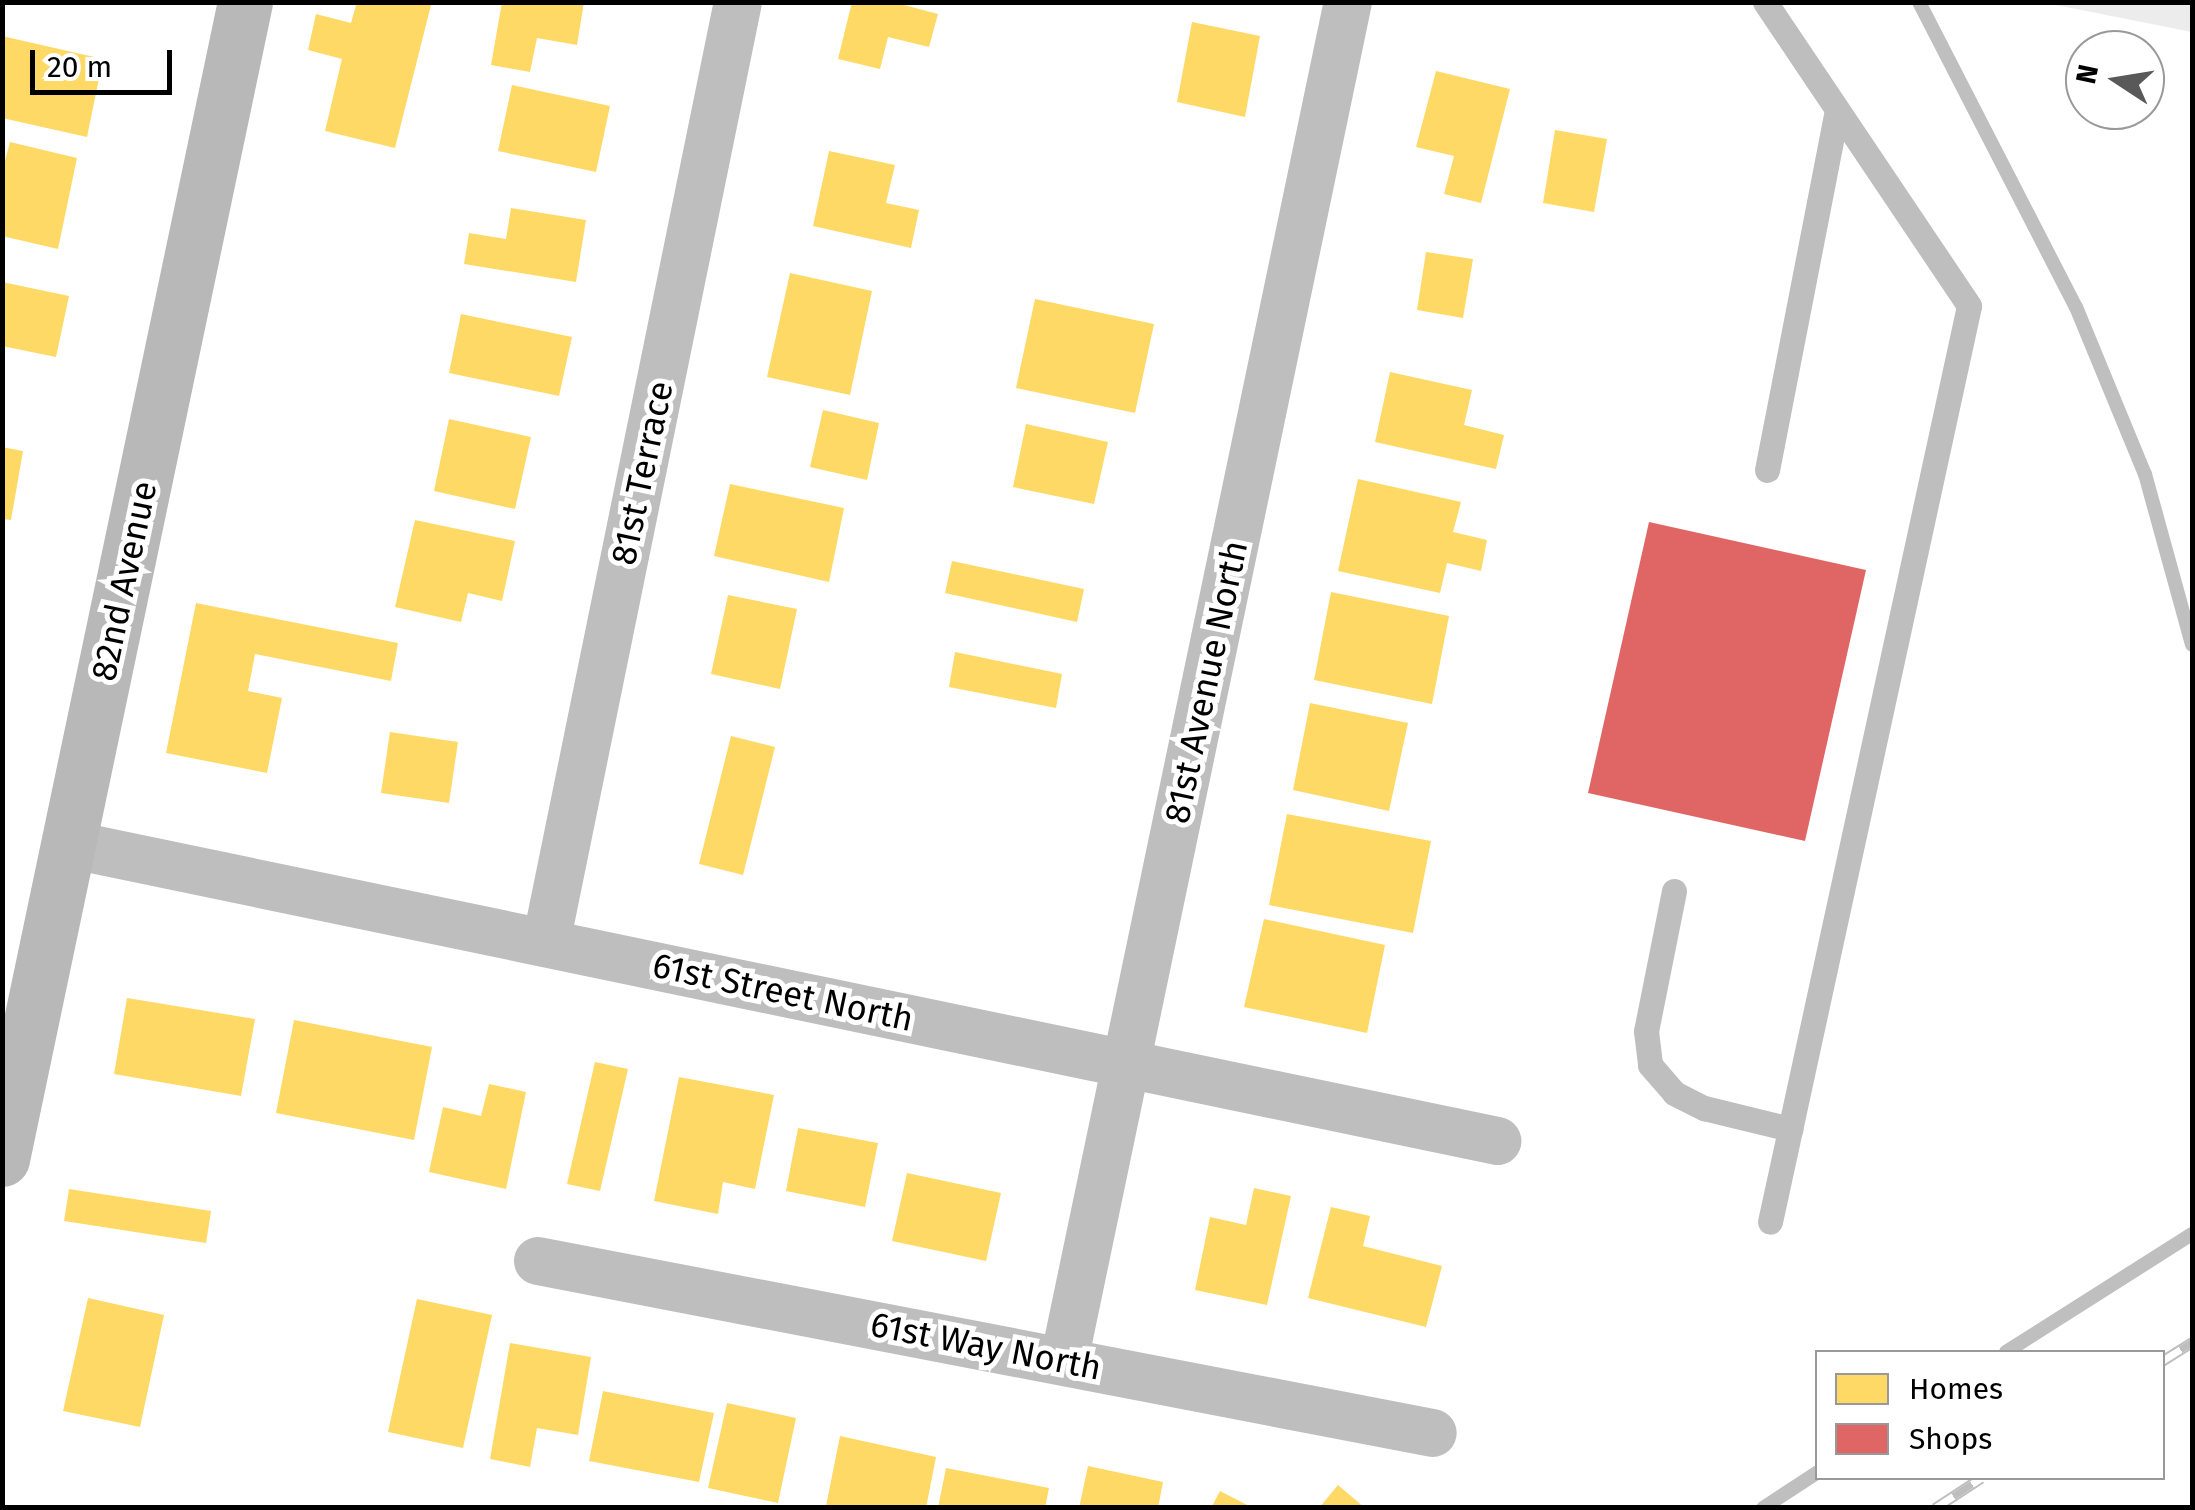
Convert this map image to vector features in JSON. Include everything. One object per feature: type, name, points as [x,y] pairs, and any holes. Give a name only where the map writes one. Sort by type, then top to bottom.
[{"type":"street","name":"82nd Avenue","points":[[5,1132],[245,2]]},
{"type":"street","name":"81st Terrace","points":[[546,943],[738,2]]},
{"type":"street","name":"81st Avenue North","points":[[1064,1362],[1348,2]]},
{"type":"street","name":"61st Street North","points":[[68,844],[1497,1141]]},
{"type":"street","name":"61st Way North","points":[[538,1261],[1433,1432]]},
{"type":"lane","points":[[1765,2],[1970,306],[1770,1222]]},
{"type":"lane","points":[[1767,470],[1837,110]]},
{"type":"lane","points":[[1674,891],[1646,1031],[1650,1065],[1674,1093],[1704,1108],[1790,1128]]},
{"type":"shaded area","points":[[2046,3],[2192,3],[2192,32]]},
{"type":"building: Homes","points":[[357,2],[431,5],[395,148],[325,131],[342,59],[308,50],[316,14],[351,23]]},
{"type":"building: Homes","points":[[502,2],[584,2],[577,45],[537,38],[530,72],[491,65]]},
{"type":"building: Homes","points":[[852,2],[893,2],[938,14],[929,47],[888,37],[880,69],[838,59]]},
{"type":"building: Homes","points":[[1192,22],[1260,36],[1245,117],[1177,102]]},
{"type":"building: Homes","points":[[2,36],[103,59],[87,137],[2,118]]},
{"type":"building: Homes","points":[[1436,71],[1510,89],[1481,203],[1444,194],[1454,156],[1416,147]]},
{"type":"building: Homes","points":[[512,85],[610,106],[596,172],[498,151]]},
{"type":"building: Homes","points":[[1555,130],[1607,139],[1594,212],[1543,203]]},
{"type":"building: Homes","points":[[10,142],[77,158],[58,249],[2,236],[2,172]]},
{"type":"building: Homes","points":[[829,151],[895,165],[886,203],[919,210],[911,248],[813,226]]},
{"type":"building: Homes","points":[[511,208],[586,220],[576,282],[464,264],[469,233],[506,239]]},
{"type":"building: Homes","points":[[1426,252],[1473,259],[1463,318],[1417,310]]},
{"type":"building: Homes","points":[[790,273],[872,291],[850,395],[767,377]]},
{"type":"building: Homes","points":[[2,282],[69,296],[56,357],[2,346]]},
{"type":"building: Homes","points":[[1035,299],[1154,324],[1135,413],[1016,388]]},
{"type":"building: Homes","points":[[461,314],[572,337],[559,396],[449,373]]},
{"type":"building: Homes","points":[[1390,372],[1472,390],[1464,425],[1504,435],[1496,469],[1375,442]]},
{"type":"building: Homes","points":[[823,410],[879,423],[867,480],[810,467]]},
{"type":"building: Homes","points":[[449,419],[531,437],[515,509],[434,491]]},
{"type":"building: Homes","points":[[1026,424],[1108,442],[1094,504],[1013,487]]},
{"type":"building: Homes","points":[[2,447],[23,451],[11,520],[2,519]]},
{"type":"building: Homes","points":[[1358,479],[1461,502],[1453,532],[1487,540],[1481,571],[1447,563],[1440,593],[1338,571]]},
{"type":"building: Homes","points":[[730,484],[844,508],[829,582],[714,556]]},
{"type":"building: Homes","points":[[415,520],[515,541],[502,601],[468,593],[461,622],[395,607]]},
{"type":"building: Homes","points":[[952,561],[1084,589],[1077,622],[945,593]]},
{"type":"building: Homes","points":[[1331,592],[1449,616],[1432,704],[1314,680]]},
{"type":"building: Homes","points":[[728,595],[797,609],[780,689],[711,674]]},
{"type":"building: Homes","points":[[196,603],[398,643],[391,681],[255,654],[248,691],[282,698],[267,773],[166,753]]},
{"type":"building: Homes","points":[[955,652],[1062,674],[1056,708],[949,687]]},
{"type":"building: Homes","points":[[1310,703],[1408,723],[1389,811],[1293,790]]},
{"type":"building: Homes","points":[[390,732],[458,742],[449,803],[381,793]]},
{"type":"building: Homes","points":[[731,736],[775,747],[743,875],[699,864]]},
{"type":"building: Homes","points":[[1287,814],[1431,841],[1413,933],[1269,905]]},
{"type":"building: Homes","points":[[1264,919],[1385,945],[1367,1033],[1244,1007]]},
{"type":"building: Homes","points":[[127,998],[255,1019],[241,1096],[114,1074]]},
{"type":"building: Homes","points":[[294,1020],[432,1047],[414,1140],[276,1113]]},
{"type":"building: Homes","points":[[595,1062],[628,1069],[600,1191],[567,1184]]},
{"type":"building: Homes","points":[[679,1077],[774,1095],[755,1189],[723,1182],[718,1214],[654,1201]]},
{"type":"building: Homes","points":[[489,1084],[526,1092],[506,1189],[429,1172],[443,1107],[481,1116]]},
{"type":"building: Homes","points":[[798,1128],[878,1143],[865,1207],[786,1191]]},
{"type":"building: Homes","points":[[907,1173],[1001,1193],[986,1261],[892,1241]]},
{"type":"building: Homes","points":[[1254,1188],[1291,1196],[1267,1305],[1195,1290],[1210,1217],[1246,1225]]},
{"type":"building: Homes","points":[[69,1189],[211,1211],[206,1243],[64,1221]]},
{"type":"building: Homes","points":[[1331,1207],[1370,1216],[1363,1246],[1442,1266],[1426,1327],[1308,1298]]},
{"type":"building: Homes","points":[[88,1298],[164,1315],[140,1427],[63,1411]]},
{"type":"building: Homes","points":[[417,1299],[492,1315],[463,1448],[388,1432]]},
{"type":"building: Homes","points":[[510,1343],[591,1357],[578,1435],[537,1428],[530,1467],[490,1459]]},
{"type":"building: Homes","points":[[603,1391],[714,1413],[699,1482],[589,1461]]},
{"type":"building: Homes","points":[[727,1403],[796,1418],[778,1503],[708,1488]]},
{"type":"building: Homes","points":[[840,1436],[936,1457],[926,1508],[826,1506]]},
{"type":"building: Homes","points":[[1088,1466],[1163,1482],[1158,1508],[1079,1508]]},
{"type":"building: Homes","points":[[946,1468],[1049,1488],[1045,1508],[938,1508]]},
{"type":"building: Homes","points":[[1338,1485],[1365,1508],[1319,1508]]},
{"type":"building: Homes","points":[[1220,1491],[1253,1508],[1211,1508]]},
{"type":"building: Shops","points":[[1649,522],[1866,570],[1805,841],[1588,793]]},
{"type":"waterway","points":[[1919,2],[2076,307],[2145,474],[2192,645]]},
{"type":"waterway","points":[[2009,1350],[2192,1234]]},
{"type":"waterway","points":[[1763,1508],[1815,1474]]},
{"type":"railway","points":[[2165,1359],[2192,1342]]},
{"type":"railway","points":[[1935,1508],[1978,1480]]}]
